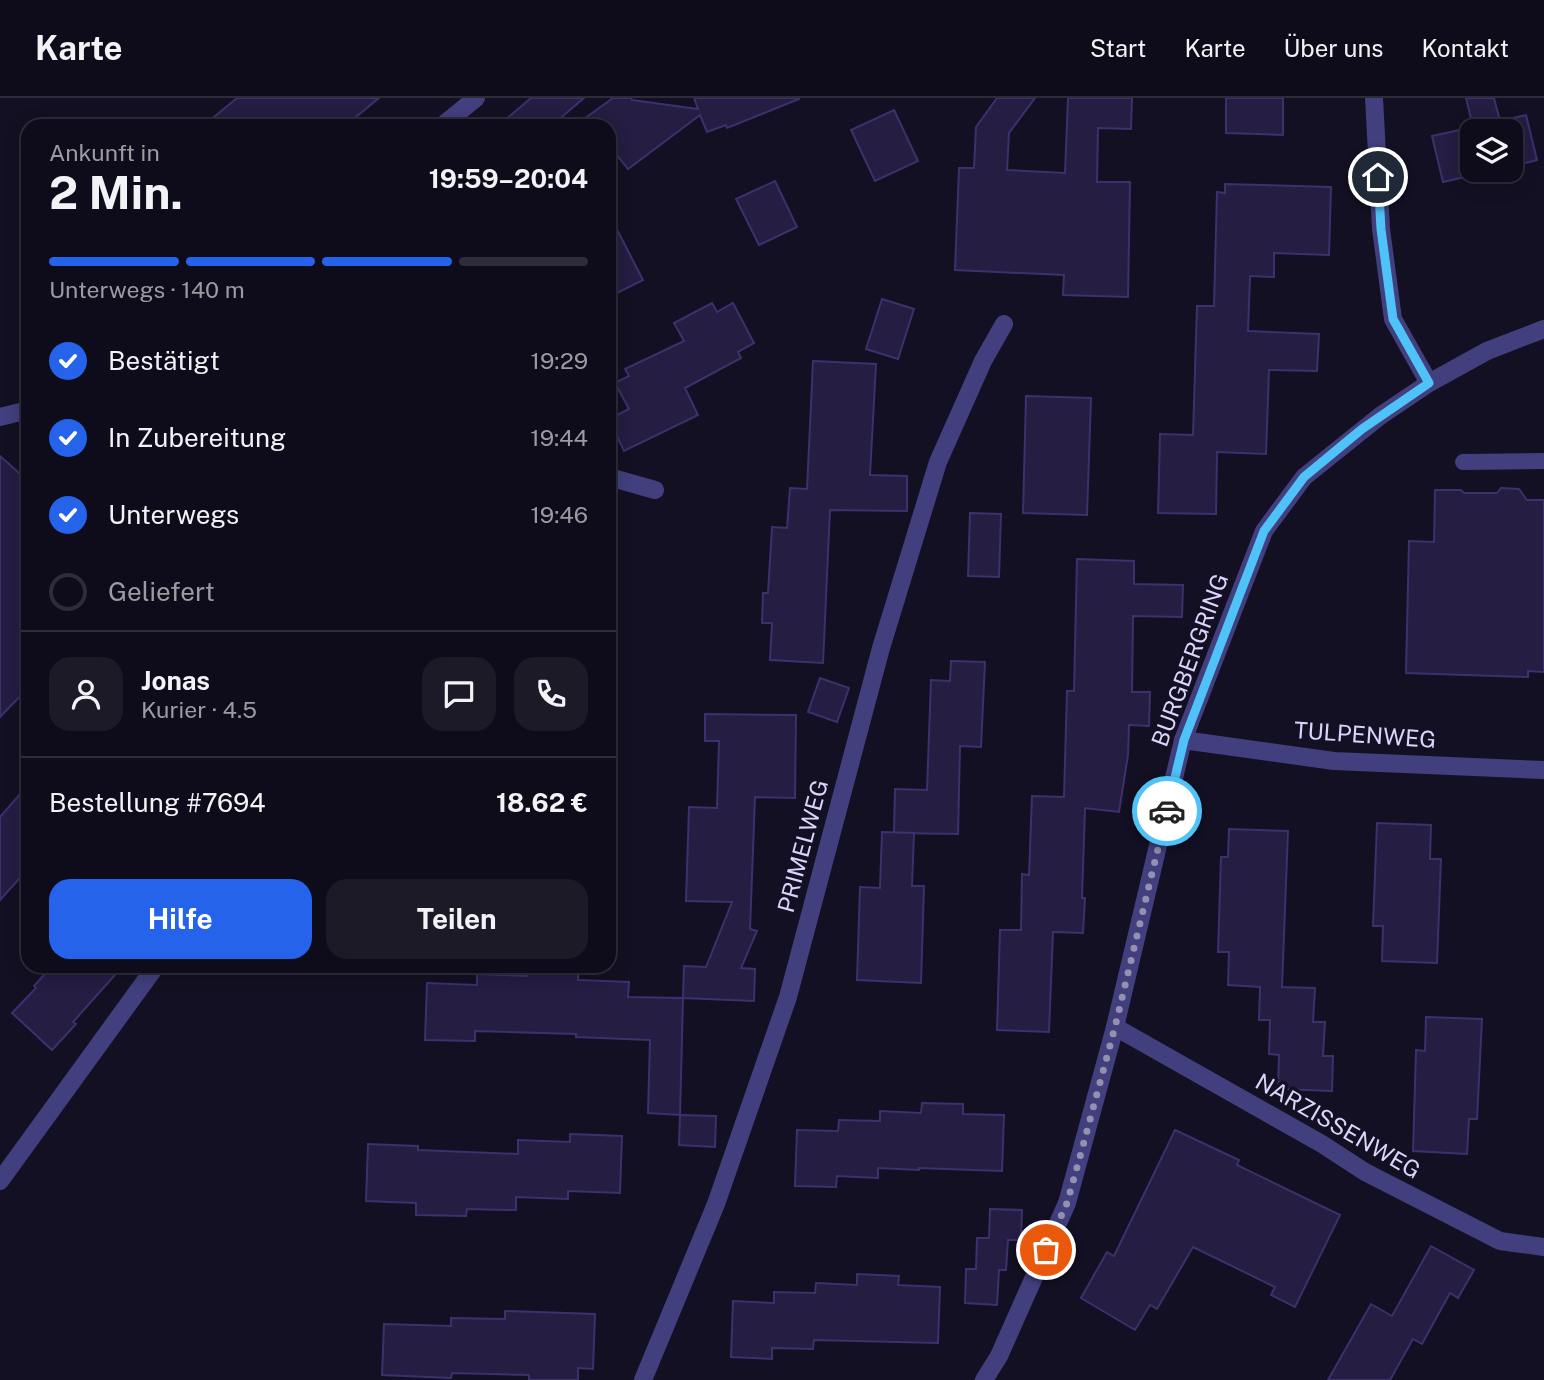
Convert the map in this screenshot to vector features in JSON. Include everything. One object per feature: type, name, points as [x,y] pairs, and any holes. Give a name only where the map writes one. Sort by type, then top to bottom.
[{"type":"street","points":[[450,119],[476,98]]},
{"type":"street","points":[[1374,98],[1381,229],[1393,319],[1429,383]]},
{"type":"street","name":"PRIMELWEG","points":[[643,1380],[716,1204],[789,997],[881,648],[938,461],[984,360],[1004,324]]},
{"type":"street","name":"BURGBERGRING","points":[[984,1380],[999,1356],[1067,1203],[1115,1027],[1184,740],[1264,531],[1304,477],[1362,429],[1429,383],[1487,351],[1544,329]]},
{"type":"street","points":[[0,417],[21,412]]},
{"type":"street","points":[[616,479],[655,491]]},
{"type":"street","name":"TULPENWEG","points":[[1184,740],[1334,761],[1544,770]]},
{"type":"street","points":[[0,1181],[151,973]]},
{"type":"street","name":"NARZISSENWEG","points":[[1115,1027],[1322,1144],[1365,1172],[1475,1229],[1500,1241],[1544,1247]]},
{"type":"lane","points":[[1463,462],[1544,461]]},
{"type":"building","points":[[237,98],[379,98],[354,119],[212,119]]},
{"type":"building","points":[[531,98],[584,98],[559,119],[506,119]]},
{"type":"building","points":[[613,98],[631,98],[698,109],[694,98],[799,98],[727,128],[726,125],[707,132],[700,115],[628,169],[616,154],[616,119],[584,119]]},
{"type":"building","points":[[997,98],[1035,98],[1009,133],[1007,170],[1065,173],[1068,98],[1132,98],[1131,129],[1098,128],[1097,182],[1130,182],[1128,297],[1063,295],[1064,275],[955,270],[959,168],[974,168],[976,127]]},
{"type":"building","points":[[1226,98],[1283,98],[1283,135],[1226,133]]},
{"type":"building","points":[[1466,98],[1494,98],[1499,119],[1471,119]]},
{"type":"building","points":[[894,110],[918,161],[875,181],[851,130]]},
{"type":"building","points":[[1526,115],[1537,160],[1523,164],[1523,119],[1509,119]]},
{"type":"building","points":[[1460,130],[1460,178],[1443,182],[1432,136]]},
{"type":"building","points":[[775,181],[797,227],[759,245],[736,199]]},
{"type":"building","points":[[1225,184],[1331,187],[1329,255],[1274,253],[1274,277],[1250,276],[1248,331],[1319,334],[1317,371],[1269,370],[1266,454],[1217,452],[1216,514],[1158,513],[1160,434],[1193,435],[1197,306],[1214,306],[1217,192],[1225,193]]},
{"type":"building","points":[[616,228],[643,280],[616,294]]},
{"type":"building","points":[[882,299],[914,309],[898,359],[866,349]]},
{"type":"building","points":[[712,303],[717,312],[733,303],[754,343],[738,352],[741,358],[685,388],[698,415],[624,451],[616,434],[616,416],[629,409],[616,382],[629,376],[625,369],[684,341],[674,323]]},
{"type":"building","points":[[813,361],[876,364],[870,475],[907,476],[907,511],[830,510],[823,663],[770,660],[772,623],[762,623],[763,593],[768,593],[772,527],[787,528],[790,488],[807,489]]},
{"type":"building","points":[[1026,396],[1091,398],[1087,515],[1023,513]]},
{"type":"building","points":[[0,456],[21,475],[21,695],[0,717]]},
{"type":"building","points":[[1501,488],[1519,489],[1527,500],[1544,500],[1544,672],[1528,671],[1528,677],[1406,673],[1409,541],[1434,542],[1435,490],[1497,493]]},
{"type":"building","points":[[970,513],[1001,514],[999,577],[968,576]]},
{"type":"building","points":[[1077,559],[1134,561],[1134,584],[1183,585],[1182,617],[1133,616],[1132,692],[1150,692],[1149,726],[1129,725],[1128,755],[1119,812],[1085,808],[1083,933],[1053,932],[1049,1032],[997,1030],[1000,930],[1021,930],[1022,874],[1029,875],[1032,796],[1064,797],[1067,691],[1074,691]]},
{"type":"building","points":[[951,661],[985,662],[981,747],[960,746],[958,834],[894,833],[895,789],[927,790],[931,680],[950,681]]},
{"type":"building","points":[[820,678],[849,688],[837,722],[808,712]]},
{"type":"building","points":[[705,714],[796,715],[795,798],[755,797],[750,929],[757,931],[741,968],[755,969],[754,1001],[683,998],[684,966],[706,967],[732,902],[686,901],[689,807],[717,808],[719,741],[705,741]]},
{"type":"building","points":[[21,793],[21,877],[0,900],[0,817]]},
{"type":"building","points":[[1377,823],[1431,825],[1430,859],[1441,859],[1437,963],[1382,961],[1383,926],[1373,926]]},
{"type":"building","points":[[1229,829],[1288,831],[1282,987],[1315,988],[1313,1022],[1325,1022],[1323,1056],[1333,1056],[1332,1091],[1278,1089],[1279,1055],[1269,1054],[1270,1020],[1259,1020],[1260,987],[1228,985],[1229,952],[1218,952],[1221,857],[1228,857]]},
{"type":"building","points":[[882,832],[914,833],[912,886],[924,886],[921,983],[857,980],[860,887],[880,888]]},
{"type":"building","points":[[46,973],[117,973],[52,1050],[12,1013],[36,988],[34,986]]},
{"type":"building","points":[[527,973],[578,973],[578,980],[629,982],[628,997],[683,998],[680,1115],[648,1113],[650,1040],[576,1037],[576,1034],[475,1031],[475,1041],[425,1040],[427,983],[477,985],[477,974],[527,976]]},
{"type":"building","points":[[1426,1017],[1482,1019],[1477,1119],[1469,1119],[1467,1154],[1413,1151],[1416,1050],[1425,1051]]},
{"type":"building","points":[[922,1103],[963,1104],[963,1114],[1004,1115],[1002,1171],[878,1168],[878,1178],[837,1176],[836,1187],[795,1186],[797,1130],[838,1131],[839,1120],[880,1121],[880,1111],[921,1113]]},
{"type":"building","points":[[680,1115],[716,1116],[715,1147],[679,1145]]},
{"type":"building","points":[[1175,1130],[1239,1160],[1237,1165],[1340,1215],[1295,1307],[1271,1295],[1275,1287],[1193,1247],[1157,1309],[1150,1305],[1135,1330],[1081,1298],[1107,1252],[1114,1256]]},
{"type":"building","points":[[570,1134],[622,1136],[620,1193],[568,1191],[568,1199],[516,1197],[516,1210],[467,1209],[466,1216],[416,1215],[416,1203],[366,1201],[368,1144],[418,1146],[418,1150],[518,1154],[518,1140],[570,1142]]},
{"type":"building","points":[[990,1209],[1022,1210],[1021,1240],[1008,1240],[1006,1270],[999,1270],[997,1305],[965,1303],[966,1269],[976,1269],[977,1238],[989,1238]]},
{"type":"building","points":[[1431,1246],[1474,1270],[1458,1298],[1450,1293],[1422,1344],[1413,1339],[1390,1380],[1328,1380],[1371,1304],[1392,1316]]},
{"type":"building","points":[[857,1274],[899,1276],[898,1285],[940,1287],[938,1343],[814,1340],[813,1349],[772,1348],[772,1359],[731,1357],[733,1301],[774,1303],[774,1292],[815,1293],[816,1283],[857,1285]]},
{"type":"building","points":[[505,1311],[595,1314],[593,1369],[578,1368],[578,1380],[529,1380],[529,1375],[452,1373],[451,1378],[382,1375],[384,1324],[451,1326],[451,1318],[505,1319]]},
{"type":"way so far","points":[[1046,1250],[1067,1203],[1081,1153],[1115,1027],[1167,811]]},
{"type":"route","points":[[1167,811],[1184,740],[1264,531],[1304,477],[1362,429],[1429,383],[1393,319],[1381,229],[1378,177]]}]
